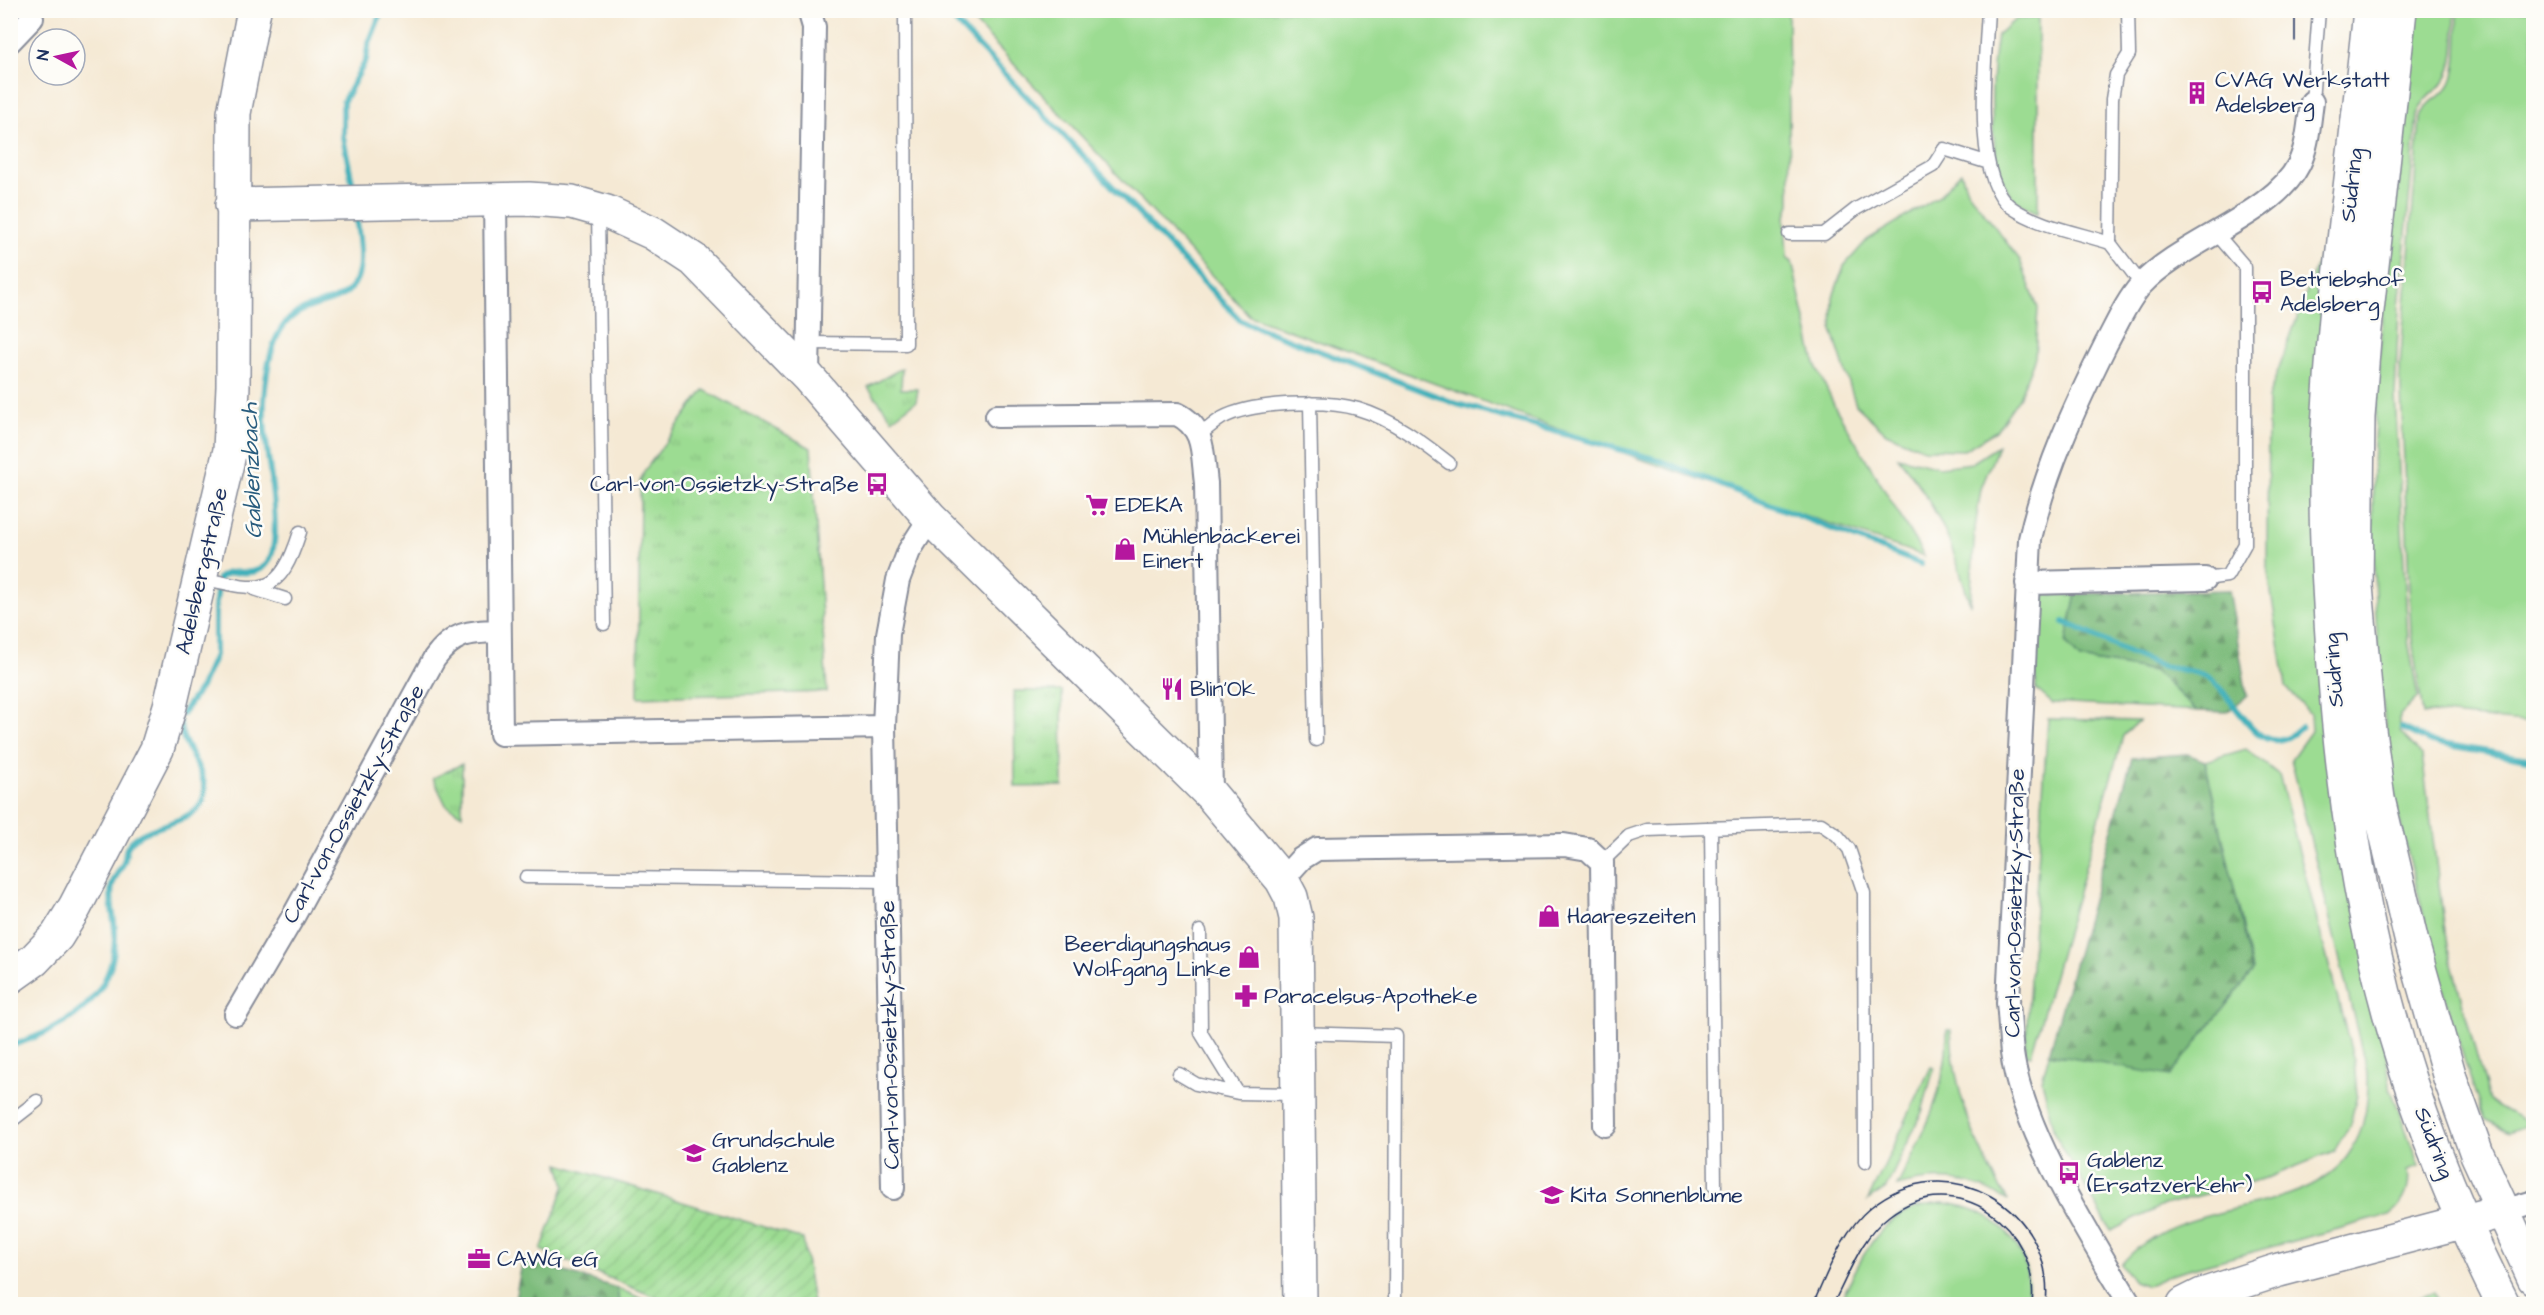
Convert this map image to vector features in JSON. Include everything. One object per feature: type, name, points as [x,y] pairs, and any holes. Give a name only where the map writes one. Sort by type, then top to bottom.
[{"type":"street","name":"Adelsbergstraße","points":[[10,977],[34,960],[57,936],[75,907],[157,749],[211,580],[230,450],[234,113],[254,10]]},
{"type":"street","points":[[808,377],[814,27],[809,10]]},
{"type":"street","name":"Südring","points":[[2370,10],[2335,334],[2326,494],[2328,590],[2337,712],[2354,842],[2376,960],[2402,1051],[2438,1160],[2504,1305]]},
{"type":"street","name":"Südring","points":[[2400,10],[2364,338],[2358,417],[2356,586],[2368,722],[2379,800],[2404,910],[2450,1078],[2477,1154],[2534,1278]]},
{"type":"street","points":[[10,41],[32,18]]},
{"type":"street","name":"Carl-von-Ossietzky-Straße","points":[[2130,1305],[2055,1170],[2029,1117],[2012,1054],[2008,1003],[2030,539],[2040,495],[2094,369],[2128,302],[2157,270],[2258,206],[2286,181],[2299,165],[2306,144],[2312,102]]},
{"type":"street","points":[[495,198],[501,734],[884,728]]},
{"type":"street","points":[[232,205],[495,198],[572,202],[598,209],[653,232],[694,260],[808,377],[930,518],[1211,795],[1282,880],[1291,897],[1296,918],[1300,1305]]},
{"type":"street","points":[[997,416],[1177,414],[1192,421],[1200,435],[1206,483],[1211,795]]},
{"type":"street","name":"Carl-von-Ossietzky-Straße","points":[[893,1188],[884,728],[888,634],[898,580],[909,550],[930,518]]},
{"type":"street","points":[[2027,583],[2205,579]]},
{"type":"street","name":"Carl-von-Ossietzky-Straße","points":[[236,1014],[299,907],[434,659],[442,648],[461,634],[499,631]]},
{"type":"street","points":[[1282,880],[1301,859],[1317,849],[1564,845],[1588,849],[1602,862],[1605,1125]]},
{"type":"street","points":[[2184,1305],[2202,1295],[2279,1270],[2534,1202]]},
{"type":"lane","points":[[808,343],[906,344],[904,10]]},
{"type":"lane","points":[[1988,10],[1986,162],[2004,201],[2036,219],[2110,243],[2142,285]]},
{"type":"lane","points":[[2110,243],[2112,99],[2116,75],[2128,54],[2128,10]]},
{"type":"lane","points":[[2312,102],[2319,10]]},
{"type":"lane","points":[[1789,234],[1824,234],[1856,209],[1933,166],[1944,149],[1986,162]]},
{"type":"lane","points":[[598,209],[604,624]]},
{"type":"lane","points":[[2205,579],[2227,576],[2245,544],[2245,267],[2215,232]]},
{"type":"lane","points":[[1200,435],[1223,417],[1271,405],[1321,402],[1358,409],[1400,428],[1449,463]]},
{"type":"lane","points":[[1310,403],[1316,740]]},
{"type":"lane","points":[[255,589],[273,582],[283,572],[292,556],[300,532]]},
{"type":"lane","points":[[211,580],[255,589],[285,599]]},
{"type":"lane","points":[[1602,862],[1629,836],[1647,830],[1821,824],[1837,835],[1849,849],[1864,893],[1864,1162]]},
{"type":"lane","points":[[1711,828],[1715,1187]]},
{"type":"lane","name":"Carl-von-Ossietzky-Straße","points":[[526,877],[887,881]]},
{"type":"lane","points":[[1200,931],[1201,1033],[1238,1093]]},
{"type":"lane","points":[[1297,1033],[1396,1036],[1395,1305]]},
{"type":"lane","points":[[1179,1074],[1196,1084],[1238,1093],[1298,1094]]},
{"type":"lane","points":[[10,1122],[37,1101]]},
{"type":"green space","points":[[964,11],[1788,11],[1790,204],[1785,219],[1787,258],[1792,262],[1815,364],[1836,409],[1924,556],[1646,461],[1250,316]]},
{"type":"green space","points":[[2410,11],[2455,11],[2455,37],[2454,56],[2449,73],[2426,99],[2417,116],[2399,308],[2395,395],[2408,640],[2418,697],[2400,715],[2400,732],[2422,755],[2447,946],[2489,1101],[2530,1124],[2509,1132],[2484,1119],[2447,1003],[2399,816],[2389,760],[2382,694],[2374,562],[2375,417],[2390,249],[2411,82],[2404,74]]},
{"type":"green space","points":[[2458,11],[2533,11],[2533,723],[2432,713],[2423,715],[2411,633],[2400,367],[2420,118],[2427,106],[2449,87],[2453,80],[2458,39]]},
{"type":"green space","points":[[2038,18],[2038,213],[2016,201],[2005,184],[1994,143],[1992,96],[1997,35],[2016,19]]},
{"type":"green space","points":[[1961,172],[1967,190],[2020,260],[2038,308],[2035,357],[2019,398],[1996,431],[1964,450],[1924,449],[1886,433],[1856,405],[1832,330],[1833,297],[1844,266],[1867,240],[1938,197]]},
{"type":"green space","points":[[2333,219],[2320,384],[2390,1087],[2419,1166],[2408,1170],[2405,1196],[2399,1206],[2389,1215],[2174,1273],[2148,1286],[2134,1281],[2121,1265],[2152,1238],[2191,1221],[2273,1199],[2311,1186],[2341,1164],[2361,1129],[2368,1076],[2291,759],[2311,731],[2310,714],[2286,687],[2267,567],[2268,398]]},
{"type":"green space","points":[[902,368],[901,389],[918,389],[916,401],[892,419],[868,387]]},
{"type":"green space","points":[[704,390],[811,448],[827,692],[638,697],[640,482],[645,470]]},
{"type":"green space","points":[[1998,446],[1981,489],[1975,528],[1970,605],[1943,527],[1934,509],[1898,457],[1939,467],[1972,463]]},
{"type":"green space","points":[[2229,590],[2247,696],[2227,712],[2197,711],[2155,671],[2080,659],[2066,643],[2076,594]]},
{"type":"green space","points":[[2076,594],[2066,643],[2080,659],[2155,671],[2197,711],[2052,703],[2036,689],[2037,595]]},
{"type":"green space","points":[[1014,691],[1062,691],[1063,786],[1015,787]]},
{"type":"green space","points":[[2048,719],[2139,721],[2123,736],[2031,1055],[2025,1054]]},
{"type":"green space","points":[[2246,749],[2279,775],[2354,1061],[2357,1095],[2350,1125],[2334,1151],[2270,1177],[2164,1205],[2111,1231],[2054,1133],[2042,1080],[2049,1054],[2170,1075],[2253,971],[2205,761]]},
{"type":"green space","points":[[2187,754],[2205,761],[2253,971],[2170,1076],[2049,1054],[2132,758]]},
{"type":"green space","points":[[462,764],[462,815],[446,805],[433,778]]},
{"type":"green space","points":[[1947,1030],[1951,1030],[1956,1076],[1968,1119],[1986,1161],[2008,1201],[1981,1187],[1954,1180],[1927,1180],[1897,1186],[1932,1111],[1943,1072]]},
{"type":"green space","points":[[1931,1067],[1934,1068],[1922,1112],[1886,1188],[1868,1200]]},
{"type":"green space","points":[[559,1164],[803,1239],[813,1304],[672,1304],[541,1250],[565,1185]]},
{"type":"green space","points":[[1943,1203],[1980,1213],[2009,1235],[2025,1266],[2028,1284],[2027,1304],[1839,1304],[1876,1236],[1903,1213],[1921,1206]]},
{"type":"green space","points":[[523,1259],[617,1288],[619,1304],[514,1304]]},
{"type":"green space","points":[[617,1288],[654,1304],[619,1304]]},
{"type":"green space","points":[[2434,1293],[2439,1304],[2398,1304]]},
{"type":"waterway","name":"Gablenzbach","points":[[354,192],[343,137],[343,102],[366,60],[368,46],[382,10]]},
{"type":"waterway","points":[[944,10],[1241,321],[1457,404],[1658,460],[1921,564]]},
{"type":"waterway","name":"Gablenzbach","points":[[182,714],[201,687],[215,655],[215,609],[219,578],[230,573],[259,570],[265,566],[271,556],[274,541],[274,502],[264,413],[271,354],[278,334],[288,320],[299,312],[335,299],[354,284],[360,268],[356,212]]},
{"type":"waterway","points":[[2064,622],[2148,661],[2207,677],[2218,686],[2247,722],[2268,739],[2286,738],[2301,727]]},
{"type":"waterway","name":"Gablenzbach","points":[[10,1046],[51,1030],[69,1019],[85,1007],[98,992],[107,975],[113,954],[115,931],[111,892],[114,879],[124,862],[127,848],[142,834],[189,815],[198,809],[203,800],[205,790],[203,781],[185,743],[180,723]]},
{"type":"waterway","points":[[2402,728],[2431,742],[2534,760]]},
{"type":"tram line","points":[[2295,10],[2295,41]]},
{"type":"tram line","points":[[1813,1304],[1837,1252],[1861,1217],[1871,1207],[1901,1189],[1932,1182],[1963,1185],[1991,1196],[2015,1215],[2034,1240],[2045,1270],[2046,1304]]},
{"type":"tram line","points":[[1833,1304],[1856,1257],[1879,1225],[1889,1216],[1915,1202],[1941,1197],[1966,1201],[1989,1212],[2008,1229],[2022,1250],[2031,1276],[2032,1304]]},
{"type":"place","name":"CVAG Werkstatt Adelsberg","points":[[2197,93]]},
{"type":"place","name":"Betriebshof Adelsberg","points":[[2262,292]]},
{"type":"place","name":"Carl-von-Ossietzky-Straße","points":[[877,484]]},
{"type":"place","name":"EDEKA","points":[[1097,505]]},
{"type":"place","name":"Mühlenbäckerei Einert","points":[[1125,549]]},
{"type":"place","name":"Blin'Ok","points":[[1172,689]]},
{"type":"place","name":"Haareszeiten","points":[[1549,916]]},
{"type":"place","name":"Beerdigungshaus Wolfgang Linke","points":[[1249,957]]},
{"type":"place","name":"Paracelsus-Apotheke","points":[[1246,996]]},
{"type":"place","name":"Grundschule Gablenz","points":[[694,1153]]},
{"type":"place","name":"Gablenz (Ersatzverkehr)","points":[[2069,1173]]},
{"type":"place","name":"Kita Sonnenblume","points":[[1552,1195]]},
{"type":"place","name":"CAWG eG","points":[[479,1259]]}]
